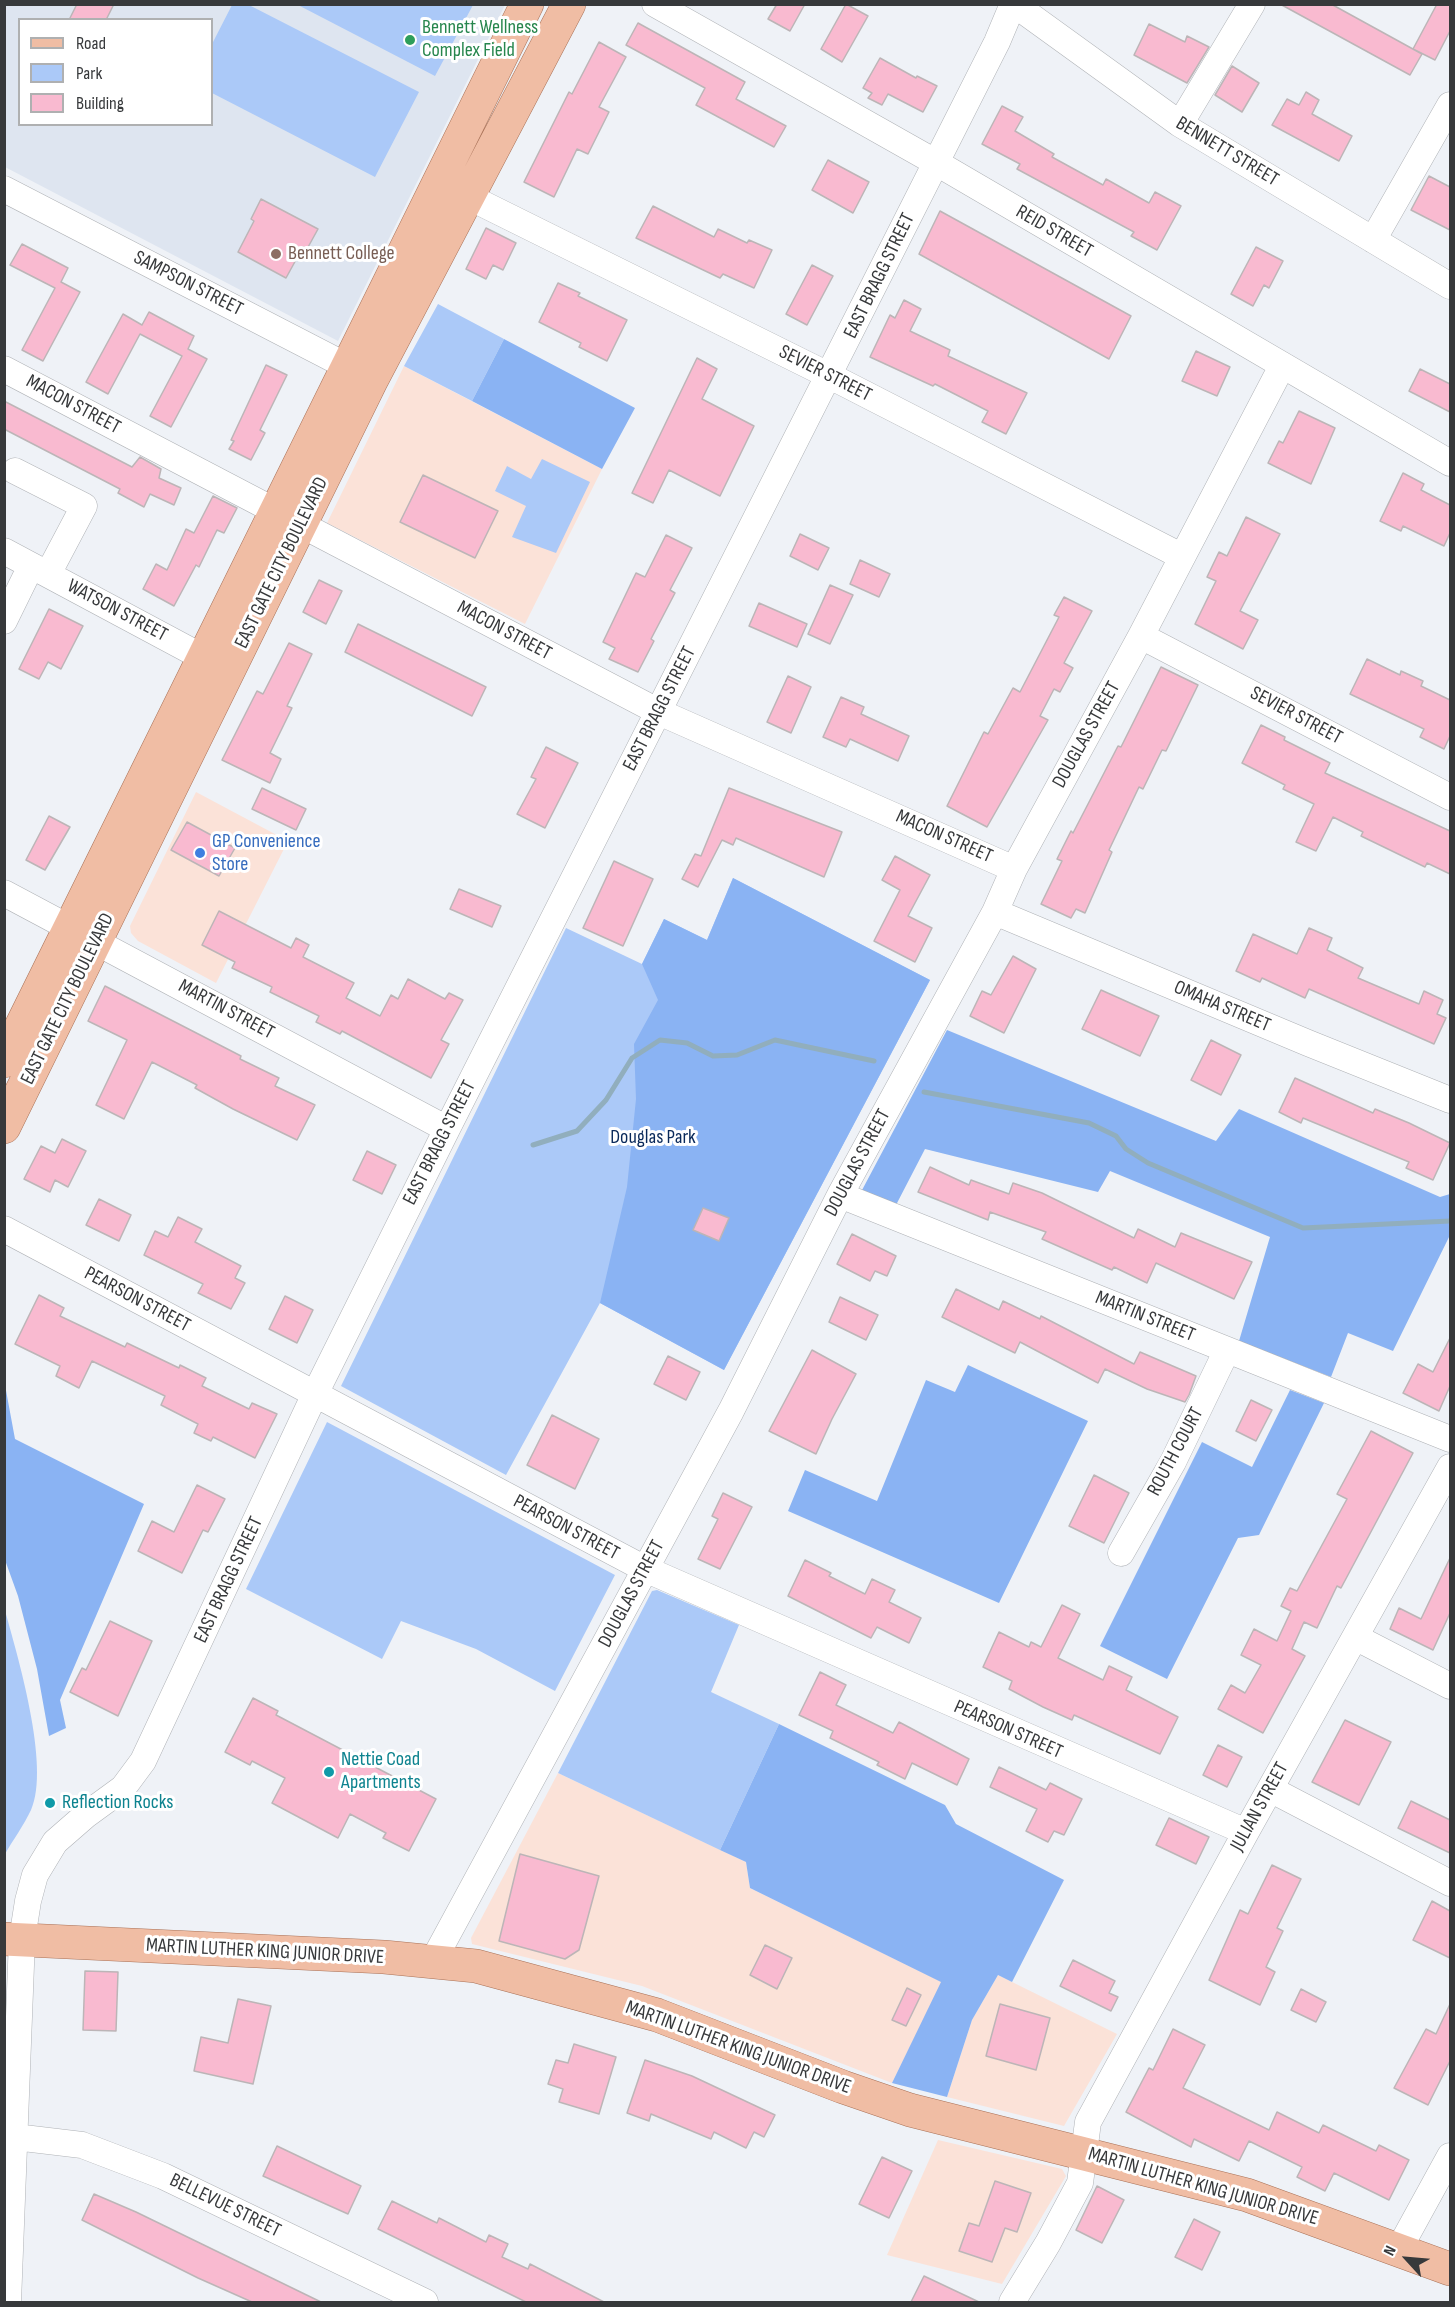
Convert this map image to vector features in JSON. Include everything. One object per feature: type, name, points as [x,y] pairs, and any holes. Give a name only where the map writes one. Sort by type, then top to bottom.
[{"type":"main road","name":"EAST GATE CITY BOULEVARD","points":[[4,1127],[83,934],[359,372],[527,4]]},
{"type":"main road","name":"EAST GATE CITY BOULEVARD","points":[[359,372],[467,196],[569,4]]},
{"type":"main road","name":"EAST GATE CITY BOULEVARD","points":[[4,1061],[83,934]]},
{"type":"main road","name":"MARTIN LUTHER KING JUNIOR DRIVE","points":[[13,1939],[433,1961],[476,1966],[657,2014],[868,2097],[939,2118],[1083,2152],[1247,2195],[1450,2269]]},
{"type":"street","name":"REID STREET","points":[[655,4],[935,162],[1450,463]]},
{"type":"street","name":"EAST BRAGG STREET","points":[[8,2302],[15,2137],[13,1939],[35,1875],[55,1842],[86,1815],[123,1788],[143,1761],[315,1396],[447,1129],[830,376],[935,162],[998,42],[1013,4]]},
{"type":"street","name":"BENNETT STREET","points":[[1013,4],[1180,124],[1450,286]]},
{"type":"street","points":[[1180,124],[1252,4]]},
{"type":"street","points":[[1373,240],[1450,105]]},
{"type":"street","name":"SAMPSON STREET","points":[[4,189],[359,372]]},
{"type":"street","name":"SEVIER STREET","points":[[467,196],[830,376],[1181,556]]},
{"type":"street","name":"DOUGLAS STREET","points":[[433,1961],[731,1411],[840,1195],[995,912],[1014,869],[1141,636],[1282,366]]},
{"type":"street","name":"MACON STREET","points":[[4,369],[659,712],[1014,869]]},
{"type":"street","points":[[4,621],[84,506],[15,471]]},
{"type":"street","name":"WATSON STREET","points":[[4,551],[217,664]]},
{"type":"street","name":"SEVIER STREET","points":[[1141,636],[1450,797]]},
{"type":"street","name":"MARTIN STREET","points":[[4,893],[447,1129]]},
{"type":"street","name":"OMAHA STREET","points":[[995,912],[1450,1100]]},
{"type":"street","name":"MARTIN STREET","points":[[840,1195],[1450,1439]]},
{"type":"street","name":"PEARSON STREET","points":[[4,1229],[315,1396],[645,1569],[1246,1832]]},
{"type":"street","name":"ROUTH COURT","points":[[1121,1553],[1173,1462],[1227,1350]]},
{"type":"street","name":"JULIAN STREET","points":[[1012,2302],[1048,2243],[1080,2183],[1088,2122],[1246,1832],[1450,1467]]},
{"type":"street","points":[[1355,1637],[1450,1686]]},
{"type":"street","points":[[1270,1789],[1450,1882]]},
{"type":"street","name":"BELLEVUE STREET","points":[[15,2137],[82,2145],[163,2176],[425,2302]]},
{"type":"street","points":[[1399,2249],[1450,2156]]},
{"type":"shaded area","name":"Bennett College","points":[[4,5],[505,5],[338,341],[5,167]]},
{"type":"shaded area","points":[[404,366],[602,469],[525,624],[327,523]]},
{"type":"shaded area","points":[[196,792],[288,841],[216,983],[138,941],[131,933],[130,926]]},
{"type":"shaded area","points":[[558,1773],[746,1862],[750,1888],[942,1982],[892,2083],[642,1986],[472,1944],[471,1938]]},
{"type":"shaded area","points":[[998,1975],[1117,2034],[1064,2126],[947,2097],[972,2020]]},
{"type":"shaded area","points":[[938,2140],[1062,2169],[1066,2176],[1002,2284],[887,2255]]},
{"type":"green space","points":[[232,5],[249,5],[419,92],[375,177],[213,94],[213,42]]},
{"type":"green space","name":"Bennett Wellness Complex Field","points":[[298,5],[473,5],[435,76]]},
{"type":"green space","points":[[438,304],[504,339],[472,401],[404,366]]},
{"type":"green space","points":[[504,339],[635,408],[602,469],[472,401]]},
{"type":"green space","points":[[542,459],[590,482],[556,553],[512,537],[526,506],[495,491],[507,466],[531,479]]},
{"type":"green space","name":"Douglas Park","points":[[733,878],[930,980],[724,1370],[600,1303],[506,1475],[341,1386],[566,928],[642,964],[664,919],[707,940]]},
{"type":"green space","points":[[733,878],[930,980],[724,1370],[600,1303],[627,1187],[636,1099],[634,1044],[658,1000],[642,964],[664,919],[707,940]]},
{"type":"green space","points":[[947,1030],[1216,1141],[1239,1109],[1440,1197],[1450,1194],[1450,1235],[1393,1351],[1348,1333],[1331,1377],[1239,1341],[1270,1237],[1110,1171],[1098,1192],[925,1149],[896,1205],[861,1192]]},
{"type":"green space","points":[[968,1365],[1088,1421],[999,1603],[788,1511],[805,1470],[877,1501],[926,1380],[955,1392]]},
{"type":"green space","points":[[5,1385],[15,1439],[144,1504],[60,1700],[66,1728],[49,1736],[37,1669],[18,1596],[5,1560]]},
{"type":"green space","points":[[1290,1390],[1324,1403],[1259,1535],[1238,1538],[1167,1679],[1100,1646],[1202,1442],[1252,1467]]},
{"type":"green space","points":[[327,1422],[615,1575],[555,1691],[476,1649],[401,1621],[382,1659],[246,1589]]},
{"type":"green space","points":[[657,1590],[739,1625],[711,1692],[779,1724],[720,1850],[558,1773],[652,1591]]},
{"type":"green space","points":[[4,1607],[24,1680],[35,1739],[37,1766],[36,1791],[31,1810],[5,1854]]},
{"type":"green space","points":[[779,1724],[945,1805],[956,1824],[1064,1880],[1012,1982],[998,1975],[972,2020],[947,2097],[892,2083],[941,1982],[750,1888],[746,1862],[720,1850]]},
{"type":"building","points":[[77,4],[114,4],[107,18],[70,18]]},
{"type":"building","points":[[777,4],[805,4],[790,31],[768,19]]},
{"type":"building","points":[[846,4],[868,16],[842,62],[821,49]]},
{"type":"building","points":[[1280,4],[1331,4],[1422,54],[1410,75]]},
{"type":"building","points":[[1437,4],[1450,4],[1450,31],[1435,60],[1413,49]]},
{"type":"building","points":[[638,23],[745,82],[736,99],[786,126],[774,147],[696,105],[705,88],[626,45]]},
{"type":"building","points":[[1149,24],[1185,42],[1187,36],[1209,47],[1187,83],[1134,55]]},
{"type":"building","points":[[599,42],[626,57],[599,107],[609,112],[588,154],[577,149],[554,197],[524,182],[569,92],[572,94]]},
{"type":"building","points":[[880,58],[916,78],[917,76],[937,86],[923,112],[888,94],[882,105],[868,98],[872,93],[863,88]]},
{"type":"building","points":[[1232,66],[1259,83],[1242,112],[1215,95]]},
{"type":"building","points":[[1306,92],[1319,100],[1312,114],[1352,136],[1339,161],[1272,125],[1287,99],[1299,105]]},
{"type":"building","points":[[1002,106],[1023,117],[1015,131],[1054,154],[1052,157],[1103,185],[1106,179],[1149,203],[1155,192],[1181,206],[1157,250],[1131,236],[1134,232],[1017,169],[1020,164],[982,144]]},
{"type":"building","points":[[828,160],[869,182],[853,213],[812,190]]},
{"type":"building","points":[[1429,176],[1450,187],[1450,230],[1411,210]]},
{"type":"building","points":[[261,199],[318,229],[307,249],[303,247],[286,278],[238,252],[254,221],[251,219]]},
{"type":"building","points":[[653,206],[714,237],[718,229],[747,243],[749,240],[772,250],[754,288],[723,274],[720,278],[636,238]]},
{"type":"building","points":[[940,211],[1131,316],[1109,359],[919,254]]},
{"type":"building","points":[[486,228],[516,243],[503,270],[493,265],[486,279],[466,269]]},
{"type":"building","points":[[22,244],[68,268],[61,282],[80,292],[43,361],[22,350],[55,288],[10,265]]},
{"type":"building","points":[[1256,247],[1283,261],[1269,288],[1264,285],[1253,306],[1231,294]]},
{"type":"building","points":[[812,265],[833,276],[807,325],[786,314]]},
{"type":"building","points":[[558,283],[580,293],[578,296],[627,320],[607,361],[579,347],[581,343],[539,322]]},
{"type":"building","points":[[904,300],[921,309],[910,331],[950,350],[948,356],[1027,393],[1006,434],[982,422],[988,411],[935,384],[933,386],[870,357],[890,315],[895,318]]},
{"type":"building","points":[[149,312],[194,336],[188,349],[207,359],[171,427],[150,416],[182,356],[140,334],[108,394],[86,382],[123,314],[142,325]]},
{"type":"building","points":[[1196,351],[1230,367],[1217,396],[1182,381]]},
{"type":"building","points":[[697,358],[717,369],[702,399],[754,426],[720,496],[669,470],[653,503],[632,493]]},
{"type":"building","points":[[266,365],[287,375],[260,430],[265,433],[251,460],[229,449]]},
{"type":"building","points":[[1420,369],[1450,384],[1450,412],[1409,391]]},
{"type":"building","points":[[4,401],[132,467],[140,457],[161,469],[159,478],[181,488],[174,505],[150,494],[144,507],[118,493],[120,489],[4,429]]},
{"type":"building","points":[[1299,411],[1335,428],[1311,484],[1268,463],[1279,441],[1283,443]]},
{"type":"building","points":[[1403,473],[1424,484],[1421,490],[1450,505],[1450,533],[1444,546],[1403,526],[1401,531],[1380,521]]},
{"type":"building","points":[[423,475],[498,511],[475,558],[400,522]]},
{"type":"building","points":[[213,496],[237,508],[224,533],[217,530],[199,567],[196,565],[174,606],[143,589],[156,564],[167,570],[186,529],[194,533]]},
{"type":"building","points":[[1246,517],[1280,534],[1240,611],[1258,620],[1243,649],[1195,624],[1216,581],[1207,577],[1219,552],[1227,556]]},
{"type":"building","points":[[800,534],[829,548],[818,570],[790,556]]},
{"type":"building","points":[[666,535],[692,548],[670,590],[675,593],[651,639],[654,641],[638,672],[609,659],[615,648],[603,642],[636,573],[645,577]]},
{"type":"building","points":[[860,560],[890,574],[879,597],[850,584]]},
{"type":"building","points":[[319,580],[342,591],[326,624],[303,612]]},
{"type":"building","points":[[830,585],[853,595],[830,644],[808,634]]},
{"type":"building","points":[[1064,597],[1092,611],[1064,663],[1073,668],[1060,692],[1054,689],[1040,716],[1048,720],[987,827],[947,806],[984,732],[988,734],[1013,688],[1020,692],[1059,617],[1054,615]]},
{"type":"building","points":[[759,603],[807,624],[797,647],[749,626]]},
{"type":"building","points":[[49,609],[83,626],[61,669],[48,662],[39,679],[19,669]]},
{"type":"building","points":[[358,624],[486,687],[472,716],[345,652]]},
{"type":"building","points":[[289,643],[312,654],[287,706],[292,708],[270,753],[281,759],[270,783],[222,760],[257,691],[263,694]]},
{"type":"building","points":[[1367,659],[1400,675],[1401,671],[1423,681],[1421,686],[1450,700],[1450,736],[1444,749],[1420,737],[1424,729],[1350,694]]},
{"type":"building","points":[[1161,667],[1198,685],[1166,751],[1162,750],[1143,789],[1139,787],[1109,850],[1112,852],[1085,913],[1076,909],[1071,918],[1041,904],[1062,861],[1057,859],[1118,746],[1121,747]]},
{"type":"building","points":[[788,676],[811,687],[791,733],[767,722]]},
{"type":"building","points":[[841,697],[864,707],[861,714],[909,736],[898,761],[850,739],[846,747],[823,737]]},
{"type":"building","points":[[1261,725],[1285,737],[1284,740],[1330,763],[1325,773],[1450,831],[1450,874],[1427,863],[1425,867],[1361,836],[1363,832],[1333,817],[1316,851],[1296,842],[1314,804],[1283,789],[1285,785],[1242,763]]},
{"type":"building","points":[[546,747],[578,763],[545,828],[517,814],[536,779],[531,777]]},
{"type":"building","points":[[262,788],[306,809],[296,830],[252,809]]},
{"type":"building","points":[[729,788],[842,832],[824,877],[736,838],[733,845],[722,840],[698,887],[682,879],[695,854],[701,856]]},
{"type":"building","points":[[49,816],[70,827],[45,870],[26,860]]},
{"type":"building","points":[[187,822],[235,848],[219,876],[171,850]]},
{"type":"building","points":[[895,856],[930,875],[908,916],[932,928],[915,962],[874,941],[900,890],[882,880]]},
{"type":"building","points":[[614,861],[653,879],[623,946],[583,928]]},
{"type":"building","points":[[459,889],[501,906],[492,927],[450,909]]},
{"type":"building","points":[[219,911],[291,948],[296,938],[309,945],[303,957],[354,983],[346,998],[380,1016],[391,995],[398,999],[408,979],[445,999],[449,993],[463,1000],[441,1040],[449,1044],[431,1078],[342,1031],[340,1034],[316,1022],[319,1016],[270,992],[272,987],[232,968],[235,962],[202,945]]},
{"type":"building","points":[[1309,928],[1332,938],[1327,950],[1363,968],[1358,978],[1419,1004],[1424,991],[1443,1000],[1437,1014],[1446,1018],[1434,1044],[1309,989],[1305,998],[1262,978],[1260,982],[1236,971],[1253,934],[1297,954]]},
{"type":"building","points":[[1013,956],[1036,969],[1004,1033],[970,1016],[982,991],[991,995]]},
{"type":"building","points":[[105,986],[241,1056],[240,1059],[279,1078],[275,1086],[315,1105],[297,1140],[233,1109],[195,1088],[197,1085],[152,1062],[124,1119],[96,1105],[127,1040],[88,1021]]},
{"type":"building","points":[[1101,990],[1159,1016],[1140,1056],[1082,1029]]},
{"type":"building","points":[[1211,1040],[1241,1055],[1221,1095],[1191,1080]]},
{"type":"building","points":[[1295,1078],[1373,1113],[1375,1109],[1409,1123],[1450,1143],[1433,1180],[1406,1168],[1409,1162],[1303,1118],[1301,1123],[1279,1112]]},
{"type":"building","points":[[62,1139],[86,1151],[68,1187],[55,1180],[50,1192],[24,1179],[41,1146],[55,1153]]},
{"type":"building","points":[[367,1151],[396,1165],[382,1194],[353,1180]]},
{"type":"building","points":[[930,1167],[969,1185],[971,1180],[1009,1194],[1013,1183],[1042,1193],[1134,1238],[1138,1229],[1175,1247],[1181,1233],[1252,1262],[1234,1299],[1156,1263],[1147,1283],[1114,1267],[1112,1270],[1042,1239],[1046,1232],[990,1212],[988,1220],[918,1192]]},
{"type":"building","points":[[99,1199],[131,1215],[119,1241],[86,1225]]},
{"type":"building","points":[[703,1208],[729,1218],[719,1241],[693,1230]]},
{"type":"building","points":[[178,1217],[202,1229],[195,1242],[241,1266],[235,1278],[245,1283],[231,1309],[198,1293],[203,1284],[144,1255],[155,1231],[168,1237]]},
{"type":"building","points":[[852,1234],[896,1256],[887,1276],[875,1271],[870,1281],[837,1264]]},
{"type":"building","points":[[956,1289],[999,1310],[1003,1301],[1040,1319],[1041,1316],[1134,1364],[1140,1352],[1196,1376],[1189,1395],[1185,1402],[1147,1389],[1105,1369],[1098,1383],[1020,1342],[1015,1353],[942,1317]]},
{"type":"building","points":[[39,1295],[64,1308],[60,1316],[125,1347],[127,1343],[179,1368],[180,1365],[206,1378],[202,1386],[249,1409],[252,1403],[277,1414],[255,1458],[213,1437],[211,1441],[194,1433],[198,1424],[161,1405],[165,1396],[92,1361],[79,1388],[56,1376],[60,1366],[15,1344]]},
{"type":"building","points":[[285,1296],[313,1310],[297,1343],[269,1329]]},
{"type":"building","points":[[840,1297],[878,1315],[866,1340],[829,1322]]},
{"type":"building","points":[[1450,1338],[1450,1386],[1439,1411],[1403,1393],[1418,1364],[1433,1372]]},
{"type":"building","points":[[812,1350],[856,1374],[816,1454],[769,1431]]},
{"type":"building","points":[[668,1356],[700,1372],[686,1400],[654,1384]]},
{"type":"building","points":[[1251,1400],[1272,1410],[1256,1441],[1236,1431]]},
{"type":"building","points":[[552,1415],[599,1439],[575,1489],[527,1465]]},
{"type":"building","points":[[1371,1431],[1413,1453],[1341,1588],[1337,1586],[1317,1628],[1304,1622],[1292,1649],[1305,1656],[1263,1733],[1218,1709],[1231,1685],[1245,1693],[1261,1665],[1241,1655],[1254,1629],[1277,1641],[1291,1611],[1281,1606],[1290,1588],[1297,1591],[1347,1499],[1337,1494]]},
{"type":"building","points":[[1094,1475],[1129,1493],[1104,1543],[1069,1526]]},
{"type":"building","points":[[197,1485],[225,1499],[208,1532],[203,1530],[182,1573],[138,1551],[152,1521],[174,1532]]},
{"type":"building","points":[[723,1493],[752,1507],[720,1569],[698,1559],[718,1519],[712,1516]]},
{"type":"building","points":[[1450,1558],[1450,1613],[1433,1650],[1390,1629],[1399,1608],[1421,1619]]},
{"type":"building","points":[[805,1560],[831,1573],[829,1576],[865,1594],[872,1579],[895,1590],[889,1602],[921,1618],[909,1643],[877,1627],[871,1638],[788,1596]]},
{"type":"building","points":[[1062,1605],[1080,1614],[1058,1658],[1103,1680],[1109,1666],[1132,1677],[1126,1690],[1178,1717],[1160,1754],[1074,1715],[1072,1720],[1043,1707],[1009,1689],[1012,1681],[983,1667],[999,1632],[1029,1647],[1031,1642],[1041,1647]]},
{"type":"building","points":[[110,1621],[152,1641],[118,1716],[70,1692],[82,1668],[86,1670]]},
{"type":"building","points":[[820,1672],[846,1685],[836,1705],[893,1733],[899,1722],[969,1759],[957,1785],[912,1763],[905,1779],[877,1765],[879,1762],[830,1738],[833,1731],[799,1715]]},
{"type":"building","name":"Nettie Coad Apartments","points":[[253,1698],[278,1711],[276,1715],[436,1799],[409,1851],[383,1838],[386,1833],[350,1814],[338,1838],[272,1803],[285,1778],[252,1761],[250,1765],[225,1752]]},
{"type":"building","points":[[1345,1720],[1391,1742],[1359,1805],[1312,1782]]},
{"type":"building","points":[[1218,1745],[1242,1757],[1227,1787],[1203,1775]]},
{"type":"building","points":[[999,1767],[1046,1790],[1050,1783],[1082,1799],[1064,1835],[1054,1831],[1048,1842],[1026,1831],[1037,1809],[990,1787]]},
{"type":"building","points":[[1411,1801],[1450,1820],[1450,1853],[1398,1828]]},
{"type":"building","points":[[1169,1818],[1209,1837],[1196,1864],[1156,1845]]},
{"type":"building","points":[[520,1854],[599,1876],[579,1950],[565,1959],[499,1941]]},
{"type":"building","points":[[1272,1865],[1301,1879],[1277,1928],[1283,1931],[1266,1967],[1275,1972],[1260,2005],[1209,1980],[1240,1910],[1248,1914]]},
{"type":"building","points":[[1432,1901],[1450,1911],[1450,1958],[1413,1940]]},
{"type":"building","points":[[765,1945],[792,1958],[777,1989],[750,1975]]},
{"type":"building","points":[[1073,1960],[1115,1981],[1109,1993],[1118,1997],[1111,2011],[1060,1986]]},
{"type":"building","points":[[85,1971],[118,1972],[116,2031],[83,2030]]},
{"type":"building","points":[[907,1988],[921,1995],[906,2026],[892,2020]]},
{"type":"building","points":[[1301,1989],[1326,2002],[1316,2022],[1291,2010]]},
{"type":"building","points":[[238,1999],[271,2006],[253,2084],[194,2071],[201,2037],[228,2043]]},
{"type":"building","points":[[1000,2004],[1050,2018],[1036,2070],[986,2056]]},
{"type":"building","points":[[1450,2004],[1450,2061],[1428,2105],[1394,2088],[1426,2029],[1436,2034]]},
{"type":"building","points":[[1173,2029],[1205,2045],[1183,2088],[1269,2130],[1277,2112],[1319,2133],[1323,2125],[1376,2151],[1379,2145],[1409,2160],[1389,2200],[1334,2173],[1325,2191],[1297,2177],[1302,2167],[1249,2141],[1239,2161],[1194,2139],[1191,2147],[1126,2112],[1149,2068],[1153,2070]]},
{"type":"building","points":[[574,2044],[616,2057],[599,2114],[559,2102],[563,2089],[548,2084],[556,2060],[568,2063]]},
{"type":"building","points":[[645,2060],[692,2076],[775,2115],[764,2137],[754,2132],[746,2148],[714,2132],[711,2139],[651,2114],[649,2121],[627,2113]]},
{"type":"building","points":[[277,2146],[361,2186],[348,2214],[263,2176]]},
{"type":"building","points":[[882,2157],[912,2171],[889,2218],[859,2204]]},
{"type":"building","points":[[995,2181],[1031,2193],[1017,2232],[1005,2228],[992,2262],[959,2251],[969,2223],[979,2226]]},
{"type":"building","points":[[1097,2186],[1124,2200],[1102,2243],[1076,2230]]},
{"type":"building","points":[[94,2194],[321,2302],[252,2302],[198,2278],[82,2220]]},
{"type":"building","points":[[392,2201],[437,2223],[439,2218],[486,2242],[489,2235],[508,2244],[502,2257],[528,2269],[530,2264],[604,2302],[526,2302],[378,2229]]},
{"type":"building","points":[[1194,2219],[1220,2232],[1202,2270],[1175,2257]]},
{"type":"building","points":[[924,2276],[979,2302],[911,2302]]},
{"type":"waterway","points":[[533,1145],[577,1131],[606,1100],[632,1058],[660,1040],[687,1043],[713,1056],[737,1055],[775,1040],[874,1061]]},
{"type":"waterway","points":[[924,1092],[1089,1123],[1116,1136],[1126,1149],[1148,1163],[1303,1228],[1450,1221]]},
{"type":"place","name":"Bennett Wellness Complex Field","points":[[410,40]]},
{"type":"place","name":"Bennett College","points":[[276,254]]},
{"type":"place","name":"GP Convenience Store","points":[[200,853]]},
{"type":"place","name":"Nettie Coad Apartments","points":[[329,1772]]},
{"type":"place","name":"Reflection Rocks","points":[[50,1803]]}]
